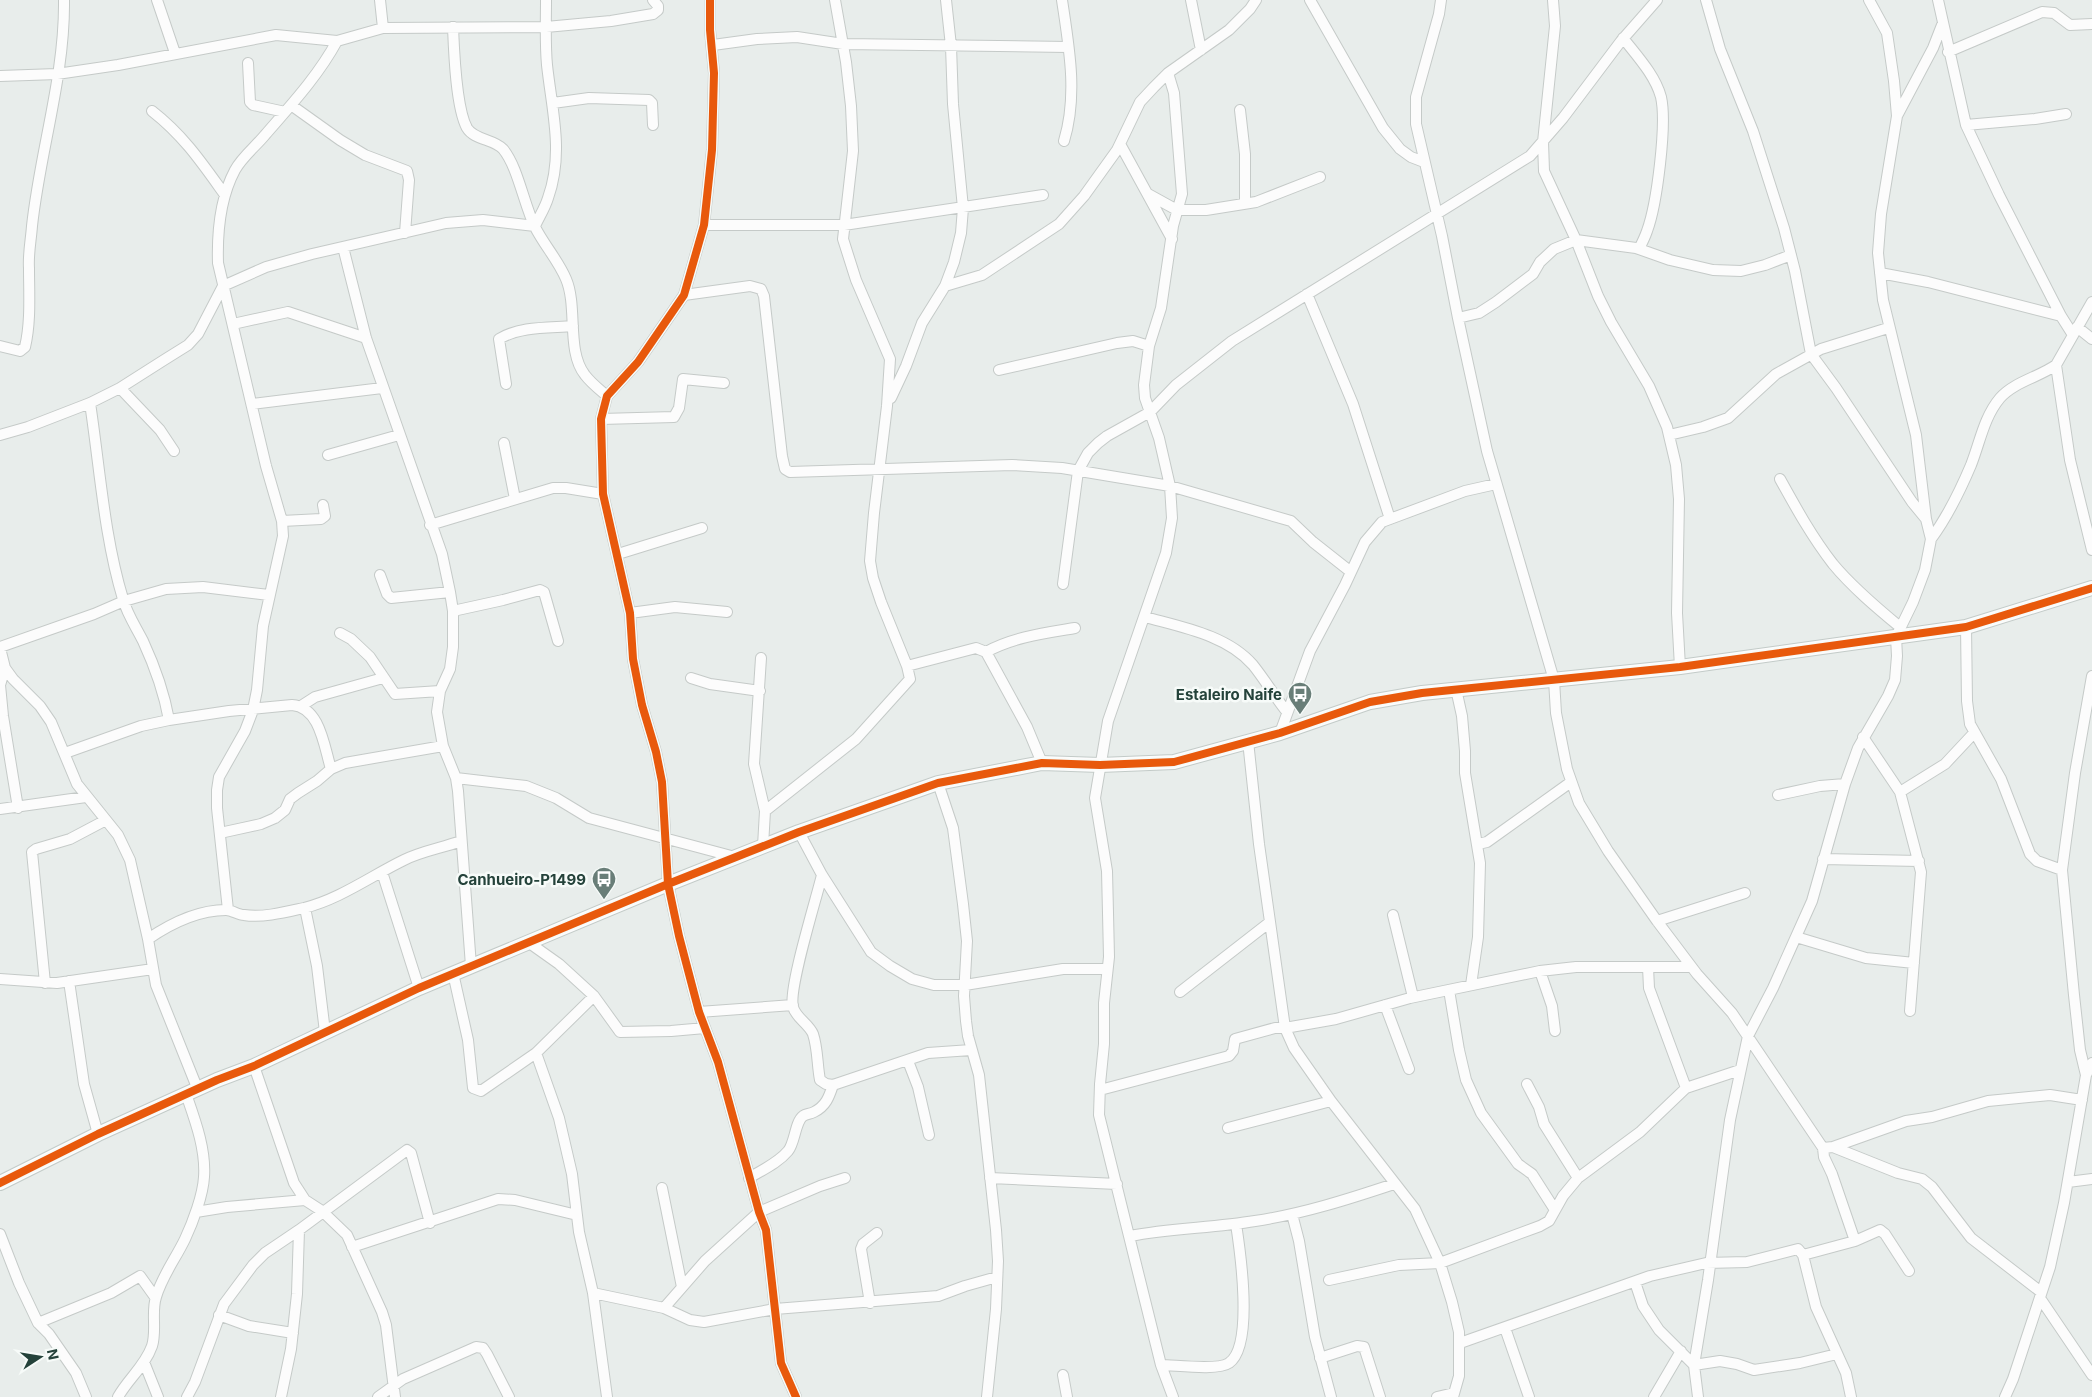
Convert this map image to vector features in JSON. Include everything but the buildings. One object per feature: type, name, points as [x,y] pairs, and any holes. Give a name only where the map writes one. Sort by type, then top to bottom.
[{"type":"street","points":[[0,346],[20,351],[25,348],[27,339],[30,290],[28,266],[32,225],[57,74],[64,24],[64,0]]},
{"type":"street","points":[[157,0],[174,53]]},
{"type":"street","points":[[380,0],[383,28]]},
{"type":"street","points":[[535,226],[548,200],[558,149],[547,64],[546,0]]},
{"type":"street","points":[[0,76],[57,74],[118,65],[276,35],[337,41],[383,28],[546,27],[611,21],[653,14],[658,10],[653,0]]},
{"type":"street","points":[[710,0],[710,30],[713,45],[714,73],[712,150],[704,225],[684,294],[638,362],[607,396],[601,419],[603,494],[630,613],[634,659],[642,705],[656,752],[662,782],[668,884],[679,936],[699,1012],[718,1062],[749,1178],[766,1230],[781,1363],[796,1397]]},
{"type":"street","points":[[765,811],[856,739],[910,679],[907,666],[881,602],[873,578],[870,561],[887,406],[890,359],[847,256],[842,239],[853,151],[851,106],[835,0]]},
{"type":"street","points":[[887,406],[906,366],[922,323],[945,286],[954,262],[961,233],[963,208],[946,0]]},
{"type":"street","points":[[1062,0],[1072,96],[1070,121],[1064,141]]},
{"type":"street","points":[[1191,0],[1201,50]]},
{"type":"street","points":[[945,286],[982,275],[1059,224],[1084,196],[1120,144],[1140,102],[1168,72],[1229,30],[1250,9],[1256,0]]},
{"type":"street","points":[[1310,0],[1383,128],[1400,149],[1411,158],[1424,162]]},
{"type":"street","points":[[1441,0],[1440,14],[1416,97],[1416,124],[1496,484],[1554,680],[1556,713],[1571,782],[1579,804],[1595,831],[1657,921],[1691,967],[1732,1013],[1779,1084],[1828,1147],[1898,1173],[1922,1179],[1932,1187],[1971,1238],[2040,1295],[2092,1375]]},
{"type":"street","points":[[1553,0],[1555,26],[1543,142],[1544,171],[1576,240],[1598,296],[1611,322],[1649,386],[1669,435],[1676,465],[1679,499],[1677,613],[1680,667]]},
{"type":"street","points":[[1063,584],[1078,471],[1088,453],[1098,442],[1150,412],[1176,385],[1232,341],[1530,156],[1543,142],[1623,38],[1657,0]]},
{"type":"street","points":[[1706,0],[1720,49],[1753,131],[1791,255],[1811,354],[1912,502],[1926,519]]},
{"type":"street","points":[[1698,1397],[1694,1366],[1730,1120],[1748,1036],[1773,988],[1812,901],[1845,784],[1863,737],[1888,696],[1895,680],[1898,632],[1914,602],[1926,570],[1931,539],[1926,519],[1916,435],[1882,300],[1878,253],[1881,214],[1897,116],[1894,81],[1886,33],[1869,0]]},
{"type":"street","points":[[1938,0],[1947,48],[1966,125],[1999,195],[2061,316],[2075,331],[2092,339]]},
{"type":"street","points":[[1933,48],[1947,48],[2042,12],[2054,13],[2070,25],[2092,24]]},
{"type":"street","points":[[1897,116],[1933,48],[1942,24]]},
{"type":"street","points":[[453,27],[454,60],[468,129],[472,134],[495,143],[503,150],[510,162],[535,226],[567,280],[580,367],[585,376],[607,396]]},
{"type":"street","points":[[713,45],[757,39],[797,37],[843,44],[1068,47]]},
{"type":"street","points":[[1623,38],[1640,60],[1656,85],[1661,97],[1662,139],[1655,196],[1648,231],[1639,249]]},
{"type":"street","points":[[228,910],[217,808],[219,777],[245,731],[253,710],[269,595],[283,536],[282,521],[223,286],[218,263],[217,241],[225,195],[236,169],[327,60],[337,41]]},
{"type":"street","points":[[248,64],[250,102],[253,104],[288,108],[357,150],[407,171],[409,180],[405,233]]},
{"type":"street","points":[[1168,72],[1174,93],[1182,194],[1177,210],[1161,308],[1149,346],[1144,385],[1145,398],[1159,438],[1170,486],[1172,518],[1168,544],[1145,617],[1108,721],[1095,798],[1107,871],[1109,957],[1104,1003],[1104,1044],[1099,1115],[1161,1364],[1173,1397]]},
{"type":"street","points":[[1894,81],[1912,87]]},
{"type":"street","points":[[553,103],[588,98],[649,100],[654,110],[653,125]]},
{"type":"street","points":[[1240,110],[1245,154],[1245,204]]},
{"type":"street","points":[[152,111],[173,128],[190,147],[225,195]]},
{"type":"street","points":[[1966,125],[2036,119],[2066,114]]},
{"type":"street","points":[[1120,144],[1172,239]]},
{"type":"street","points":[[1148,194],[1177,210],[1206,210],[1256,202],[1320,177]]},
{"type":"street","points":[[704,225],[844,225],[1043,195]]},
{"type":"street","points":[[0,435],[28,428],[90,403],[120,388],[188,345],[198,334],[223,286],[266,267],[344,247],[465,220],[484,220],[535,226]]},
{"type":"street","points":[[1458,318],[1479,313],[1496,302],[1533,274],[1540,262],[1554,249],[1576,240],[1639,249],[1670,260],[1713,270],[1740,271],[1791,255]]},
{"type":"street","points":[[344,247],[366,338],[382,388],[442,554],[450,592],[453,611],[453,647],[450,669],[440,691],[437,712],[443,746],[456,778],[472,966]]},
{"type":"street","points":[[1880,273],[1946,287],[2061,316]]},
{"type":"street","points":[[684,294],[750,286],[761,289],[764,296],[785,469],[790,472],[1012,465],[1078,471],[1170,486],[1291,521],[1313,542],[1351,572]]},
{"type":"street","points":[[1307,294],[1353,404],[1390,519]]},
{"type":"street","points":[[1931,539],[1952,506],[1971,465],[1992,409],[2001,397],[2021,383],[2043,374],[2056,365],[2092,302]]},
{"type":"street","points":[[233,324],[288,312],[366,338]]},
{"type":"street","points":[[506,384],[499,339],[507,334],[529,329],[573,326]]},
{"type":"street","points":[[1669,435],[1728,418],[1776,374],[1811,354],[1821,349],[1888,328]]},
{"type":"street","points":[[998,370],[1117,343],[1133,341],[1149,346]]},
{"type":"street","points":[[2056,365],[2070,460],[2092,550]]},
{"type":"street","points":[[601,419],[674,417],[679,408],[684,379],[724,383]]},
{"type":"street","points":[[120,388],[160,430],[174,451]]},
{"type":"street","points":[[252,404],[382,388]]},
{"type":"street","points":[[90,403],[100,484],[124,601],[156,670],[169,720]]},
{"type":"street","points":[[328,455],[399,435]]},
{"type":"street","points":[[504,442],[515,499]]},
{"type":"street","points":[[1780,479],[1810,532],[1834,565],[1898,632]]},
{"type":"street","points":[[1280,732],[1310,651],[1365,542],[1382,522],[1465,491],[1496,484]]},
{"type":"street","points":[[430,524],[552,488],[566,488],[603,494]]},
{"type":"street","points":[[282,521],[321,519],[325,516],[323,505]]},
{"type":"street","points":[[618,554],[702,528]]},
{"type":"street","points":[[380,575],[387,594],[391,598],[450,592]]},
{"type":"street","points":[[118,1397],[144,1362],[153,1344],[153,1317],[156,1297],[167,1271],[186,1238],[196,1212],[204,1177],[202,1149],[192,1092],[153,969],[130,860],[118,835],[77,784],[55,730],[46,714],[12,679],[6,668],[0,647],[94,614],[124,601],[166,589],[203,587],[269,595]]},
{"type":"street","points":[[0,1183],[98,1134],[217,1080],[254,1066],[453,973],[763,846],[938,783],[1042,764],[1100,765],[1174,762],[1280,732],[1370,702],[1417,693],[1680,667],[1898,632],[1966,627],[2092,588]]},
{"type":"street","points":[[453,611],[540,590],[544,592],[558,641]]},
{"type":"street","points":[[630,613],[675,607],[727,612]]},
{"type":"street","points":[[1145,617],[1204,634],[1234,649],[1252,664],[1287,712]]},
{"type":"street","points":[[1966,627],[1967,701],[1970,724],[2001,779],[2030,854],[2037,862],[2062,870]]},
{"type":"street","points":[[986,652],[1000,644],[1075,628]]},
{"type":"street","points":[[340,633],[351,639],[370,657],[395,694],[440,691]]},
{"type":"street","points":[[907,666],[976,648],[986,652],[1027,726],[1042,764]]},
{"type":"street","points":[[761,658],[754,764],[765,811],[763,846]]},
{"type":"street","points":[[6,668],[0,685],[2,725],[18,808]]},
{"type":"street","points":[[2086,1075],[2080,1050],[2062,870],[2068,821],[2092,676]]},
{"type":"street","points":[[65,754],[141,726],[229,711],[253,710],[274,706],[301,706],[315,698],[383,678]]},
{"type":"street","points":[[691,678],[710,684],[760,691]]},
{"type":"street","points":[[1456,689],[1462,716],[1465,773],[1480,863],[1480,910],[1471,985]]},
{"type":"street","points":[[301,706],[312,714],[331,769]]},
{"type":"street","points":[[1900,792],[1945,764],[1974,733]]},
{"type":"street","points":[[1863,737],[1900,792],[1922,872],[1910,1011]]},
{"type":"street","points":[[1248,741],[1285,1028],[1294,1048],[1331,1101],[1415,1209],[1440,1262],[1452,1302],[1460,1343],[1459,1376],[1453,1395],[1437,1397]]},
{"type":"street","points":[[220,832],[261,824],[276,818],[285,810],[290,799],[331,769],[345,763],[443,746]]},
{"type":"street","points":[[456,778],[526,786],[556,798],[589,818],[610,822],[664,839],[735,857]]},
{"type":"street","points":[[1478,844],[1487,842],[1571,782]]},
{"type":"street","points":[[938,783],[953,828],[967,942],[964,996],[966,1021],[971,1050],[979,1075],[996,1230],[997,1277],[987,1397]]},
{"type":"street","points":[[1778,795],[1820,786],[1845,784]]},
{"type":"street","points":[[0,809],[86,797]]},
{"type":"street","points":[[45,983],[32,852],[36,849],[70,839],[106,820]]},
{"type":"street","points":[[799,832],[822,875],[871,952],[912,979],[934,985],[965,986],[1063,969],[1107,969]]},
{"type":"street","points":[[148,939],[161,930],[187,918],[210,911],[228,910],[243,915],[259,915],[305,908],[354,887],[417,854],[461,841]]},
{"type":"street","points":[[1823,859],[1919,861]]},
{"type":"street","points":[[382,872],[419,988]]},
{"type":"street","points":[[822,875],[798,969],[792,1005],[796,1013],[810,1028],[813,1035],[820,1080],[826,1084],[833,1085],[928,1053],[971,1050]]},
{"type":"street","points":[[1657,921],[1745,893]]},
{"type":"street","points":[[305,908],[317,966],[325,1032]]},
{"type":"street","points":[[1393,915],[1413,997]]},
{"type":"street","points":[[1180,992],[1270,922]]},
{"type":"street","points":[[1796,937],[1866,958],[1914,963]]},
{"type":"street","points":[[528,942],[558,964],[594,996],[620,1032],[705,1028]]},
{"type":"street","points":[[1100,1090],[1229,1056],[1234,1051],[1233,1042],[1235,1039],[1274,1028],[1285,1028],[1336,1019],[1413,997],[1540,971],[1576,967],[1691,967]]},
{"type":"street","points":[[1648,967],[1649,988],[1686,1088]]},
{"type":"street","points":[[0,979],[45,983],[153,969]]},
{"type":"street","points":[[1540,971],[1552,1006],[1555,1031]]},
{"type":"street","points":[[453,973],[468,1040],[473,1088],[481,1090],[536,1054],[594,996]]},
{"type":"street","points":[[69,981],[84,1084],[98,1134]]},
{"type":"street","points":[[1449,990],[1466,1080],[1481,1113],[1518,1164],[1532,1174],[1555,1210]]},
{"type":"street","points":[[1385,1004],[1409,1070]]},
{"type":"street","points":[[699,1012],[792,1005]]},
{"type":"street","points":[[536,1054],[559,1118],[572,1174],[577,1215],[593,1293],[607,1397]]},
{"type":"street","points":[[908,1061],[918,1087],[929,1135]]},
{"type":"street","points":[[2005,1397],[2013,1379],[2050,1267],[2068,1182],[2086,1075],[2092,1063]]},
{"type":"street","points":[[254,1066],[294,1183],[305,1200],[322,1211],[346,1235],[386,1326],[394,1392]]},
{"type":"street","points":[[1329,1280],[1400,1265],[1440,1262],[1505,1237],[1540,1226],[1548,1221],[1563,1196],[1578,1178],[1640,1132],[1686,1088],[1740,1070]]},
{"type":"street","points":[[1527,1084],[1539,1106],[1544,1124],[1578,1178]]},
{"type":"street","points":[[749,1178],[770,1166],[788,1151],[795,1139],[799,1120],[802,1116],[821,1107],[828,1099],[833,1085]]},
{"type":"street","points":[[1855,1241],[1832,1174],[1824,1157],[1828,1147],[1906,1121],[1932,1116],[1988,1100],[2050,1095],[2082,1100]]},
{"type":"street","points":[[1228,1128],[1331,1101]]},
{"type":"street","points":[[187,1397],[196,1382],[224,1304],[253,1265],[265,1253],[407,1150],[412,1153],[430,1223]]},
{"type":"street","points":[[664,1308],[705,1261],[759,1212],[820,1186],[845,1178]]},
{"type":"street","points":[[990,1178],[1117,1184]]},
{"type":"street","points":[[2068,1182],[2092,1179]]},
{"type":"street","points":[[1130,1236],[1151,1232],[1236,1224],[1292,1214],[1394,1184]]},
{"type":"street","points":[[662,1188],[682,1287]]},
{"type":"street","points":[[352,1247],[430,1223],[498,1199],[506,1198],[577,1215]]},
{"type":"street","points":[[196,1212],[227,1207],[305,1200]]},
{"type":"street","points":[[1292,1214],[1329,1396]]},
{"type":"street","points":[[1161,1364],[1219,1366],[1230,1363],[1233,1358],[1239,1346],[1244,1320],[1244,1291],[1236,1224]]},
{"type":"street","points":[[281,1397],[298,1294],[299,1230]]},
{"type":"street","points":[[1803,1256],[1855,1241],[1880,1230],[1885,1234],[1909,1272]]},
{"type":"street","points":[[870,1303],[861,1249],[863,1244],[877,1233]]},
{"type":"street","points":[[0,1234],[19,1283],[38,1323],[49,1334],[76,1373],[86,1397]]},
{"type":"street","points":[[1460,1343],[1660,1274],[1710,1262],[1747,1262],[1798,1249],[1803,1256],[1816,1307],[1846,1373],[1851,1397]]},
{"type":"street","points":[[38,1323],[111,1293],[140,1276],[156,1297]]},
{"type":"street","points":[[593,1293],[664,1308],[690,1320],[704,1322],[775,1309],[870,1303],[938,1296],[997,1277]]},
{"type":"street","points":[[1634,1282],[1643,1306],[1659,1330],[1694,1366]]},
{"type":"street","points":[[219,1315],[250,1326],[293,1333]]},
{"type":"street","points":[[1505,1328],[1529,1397]]},
{"type":"street","points":[[1320,1358],[1357,1346],[1364,1346],[1380,1397]]},
{"type":"street","points":[[378,1397],[394,1392],[403,1379],[476,1347],[483,1348],[488,1354],[509,1397]]},
{"type":"street","points":[[1654,1397],[1681,1351]]},
{"type":"street","points":[[1694,1366],[1720,1361],[1754,1370],[1800,1363],[1837,1354]]},
{"type":"street","points":[[144,1362],[158,1397]]},
{"type":"street","points":[[1063,1376],[1067,1397]]},
{"type":"cycle path","points":[[710,0],[710,30],[714,73],[712,150],[704,225],[684,295],[638,362],[607,396],[601,419],[603,494],[630,613],[633,659],[642,705],[656,752],[662,782],[668,884],[679,936],[699,1012],[718,1062],[759,1212],[766,1230],[781,1363],[796,1397]]},
{"type":"cycle path","points":[[0,1183],[98,1134],[217,1080],[254,1066],[419,988],[668,884],[799,832],[938,783],[1042,763],[1100,765],[1174,762],[1280,733],[1370,702],[1422,693],[1680,667],[1966,627],[2092,588]]},
{"type":"place","name":"Estaleiro Naife","points":[[1300,715]]},
{"type":"place","name":"Canhueiro-P1499","points":[[604,900]]}]
